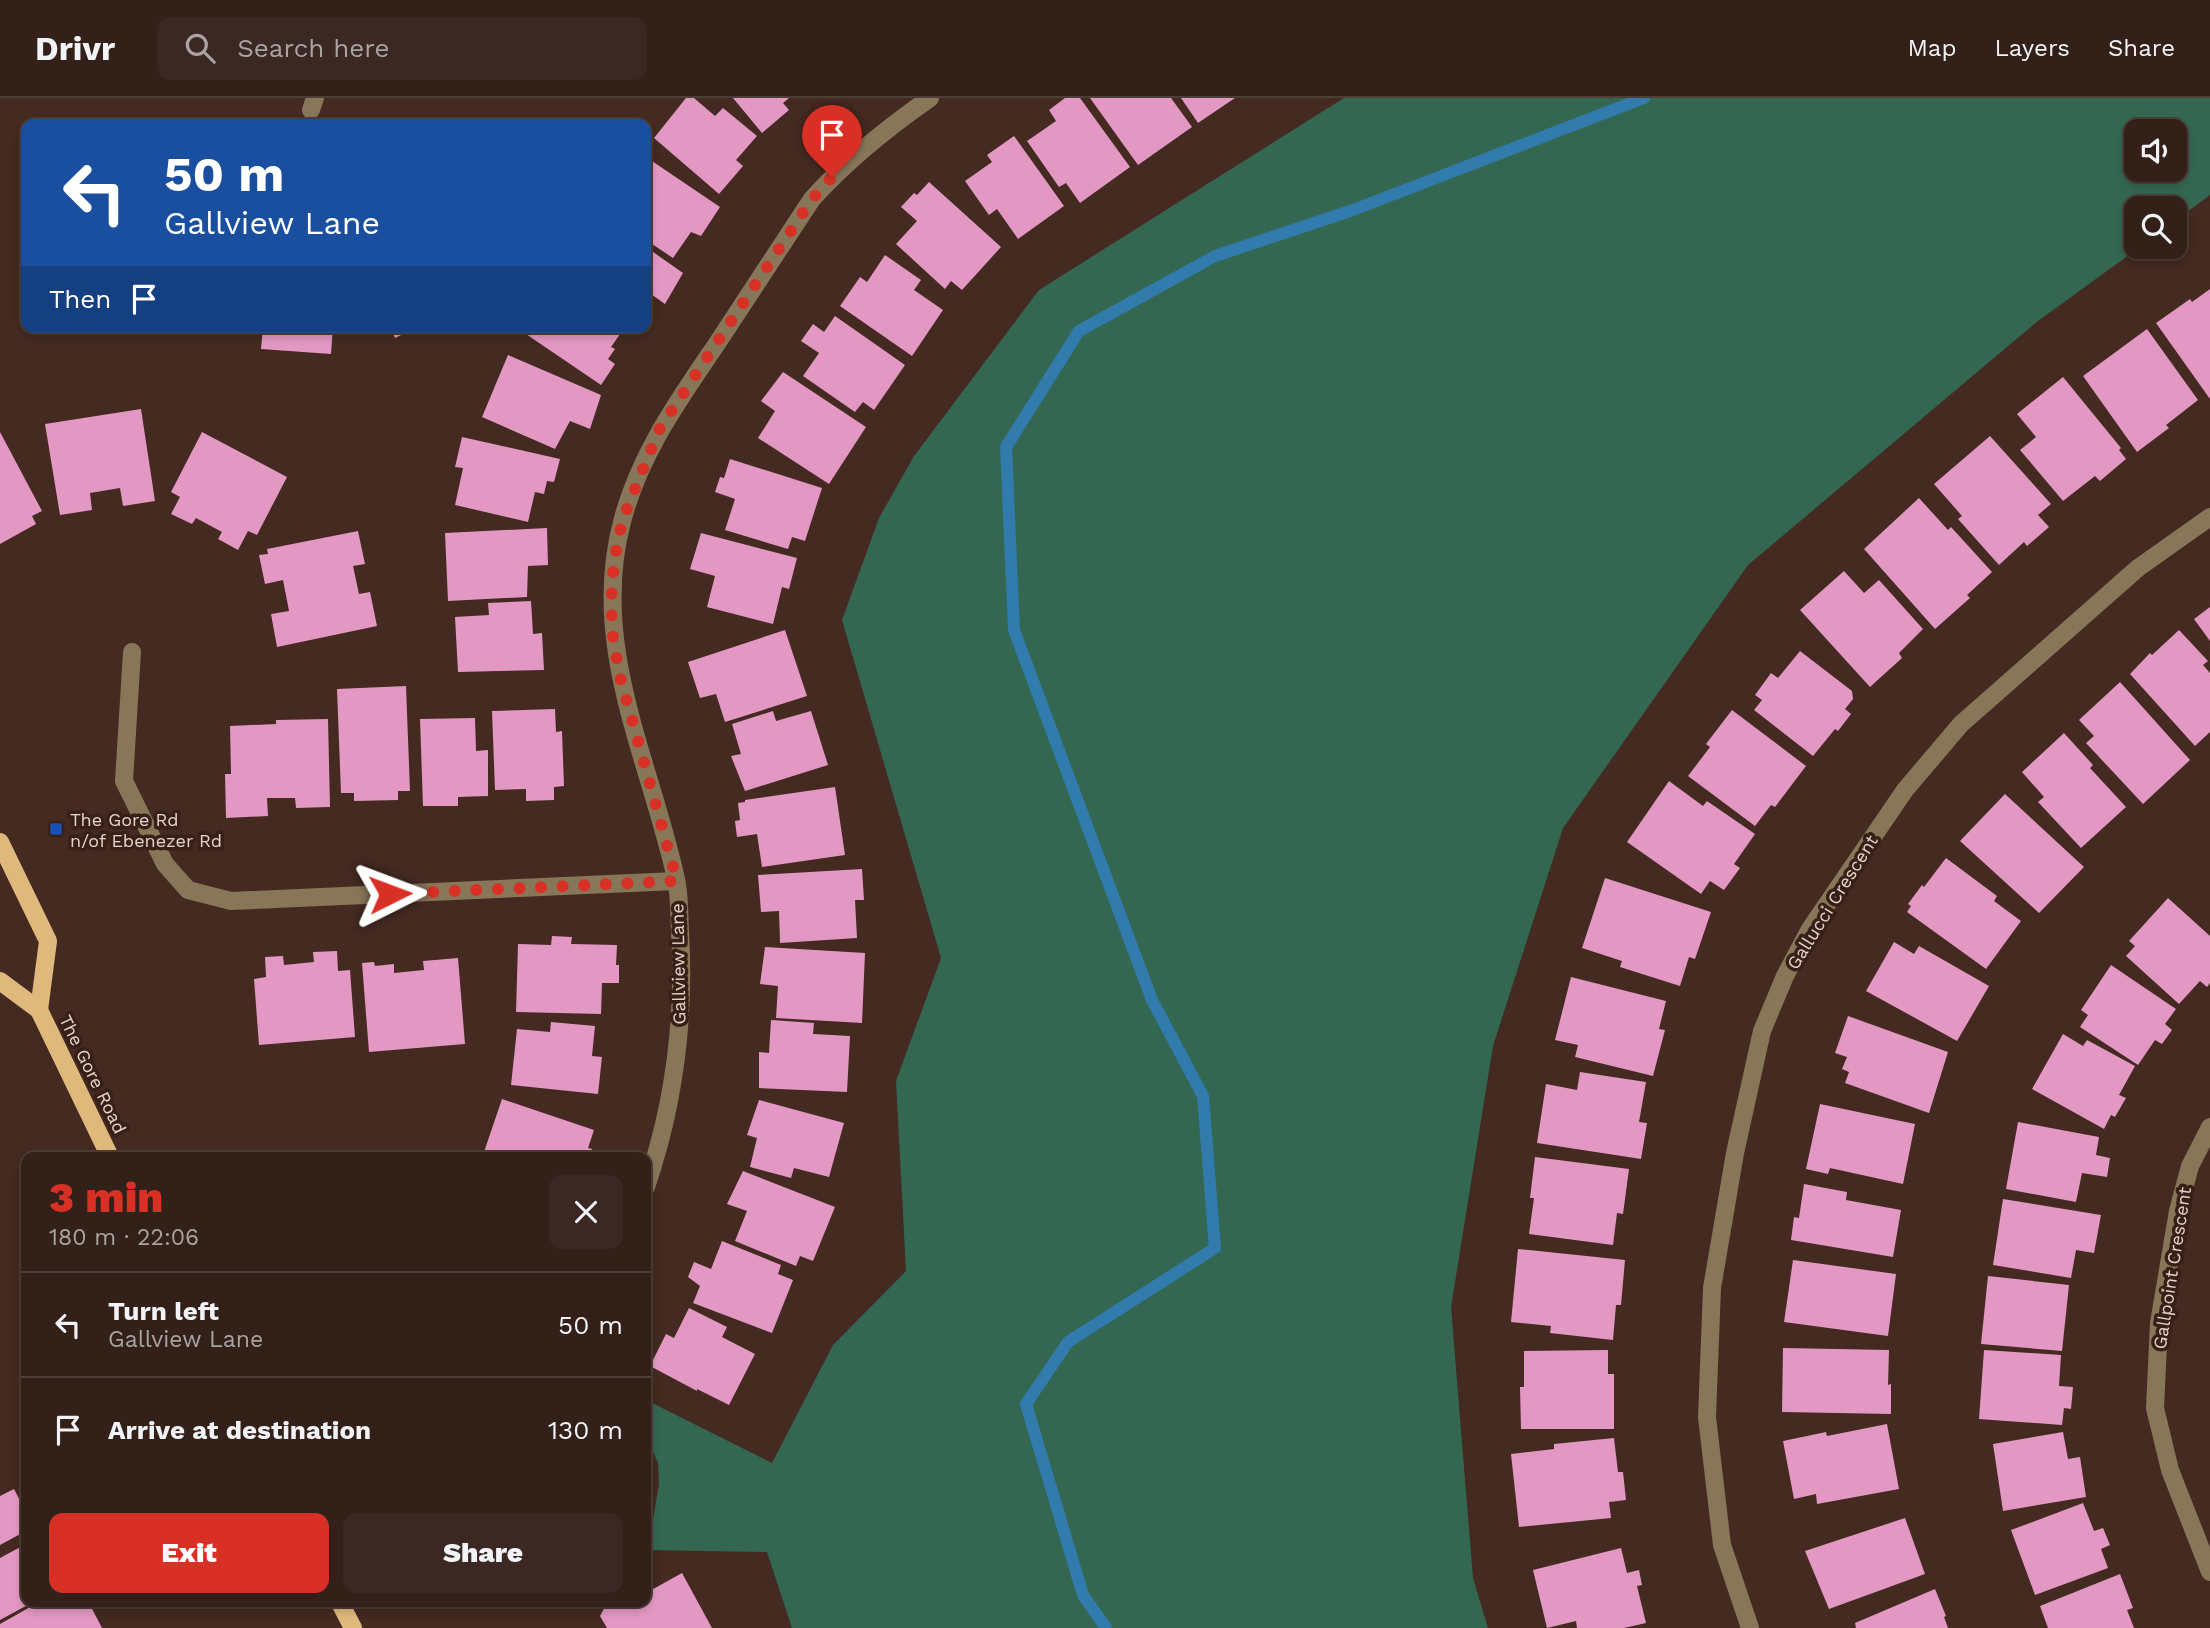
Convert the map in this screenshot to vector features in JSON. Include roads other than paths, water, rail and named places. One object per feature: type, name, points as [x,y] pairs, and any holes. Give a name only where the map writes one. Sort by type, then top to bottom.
[{"type":"main road","name":"The Gore Road","points":[[0,842],[48,941],[39,1010]]},
{"type":"main road","name":"The Gore Road","points":[[0,981],[39,1010],[108,1152]]},
{"type":"main road","points":[[342,1607],[353,1628]]},
{"type":"street","name":"Gallview Lane","points":[[651,1172],[657,1155],[679,1038],[681,996],[677,881],[619,673],[613,637],[611,603],[614,562],[622,521],[659,430],[812,199],[873,139],[930,98]]},
{"type":"street","name":"Gallucci Crescent","points":[[1750,1628],[1722,1545],[1707,1417],[1712,1288],[1735,1153],[1762,1031],[1786,976],[1825,906],[1905,790],[1961,724],[2138,568],[2210,517]]},
{"type":"street","points":[[132,652],[124,780],[164,864],[188,890],[230,901],[677,881]]},
{"type":"street","name":"Gallpoint Crescent","points":[[2210,1127],[2190,1166],[2178,1211],[2160,1323],[2155,1408],[2170,1470],[2210,1573]]},
{"type":"waterway","points":[[1106,1628],[1083,1595],[1026,1404],[1068,1342],[1215,1248],[1203,1096],[1152,1000],[1014,630],[1006,447],[1079,331],[1215,256],[1353,210],[1644,98]]},
{"type":"place","name":"The Gore Rd n/of Ebenezer Rd","points":[[56,829]]}]
